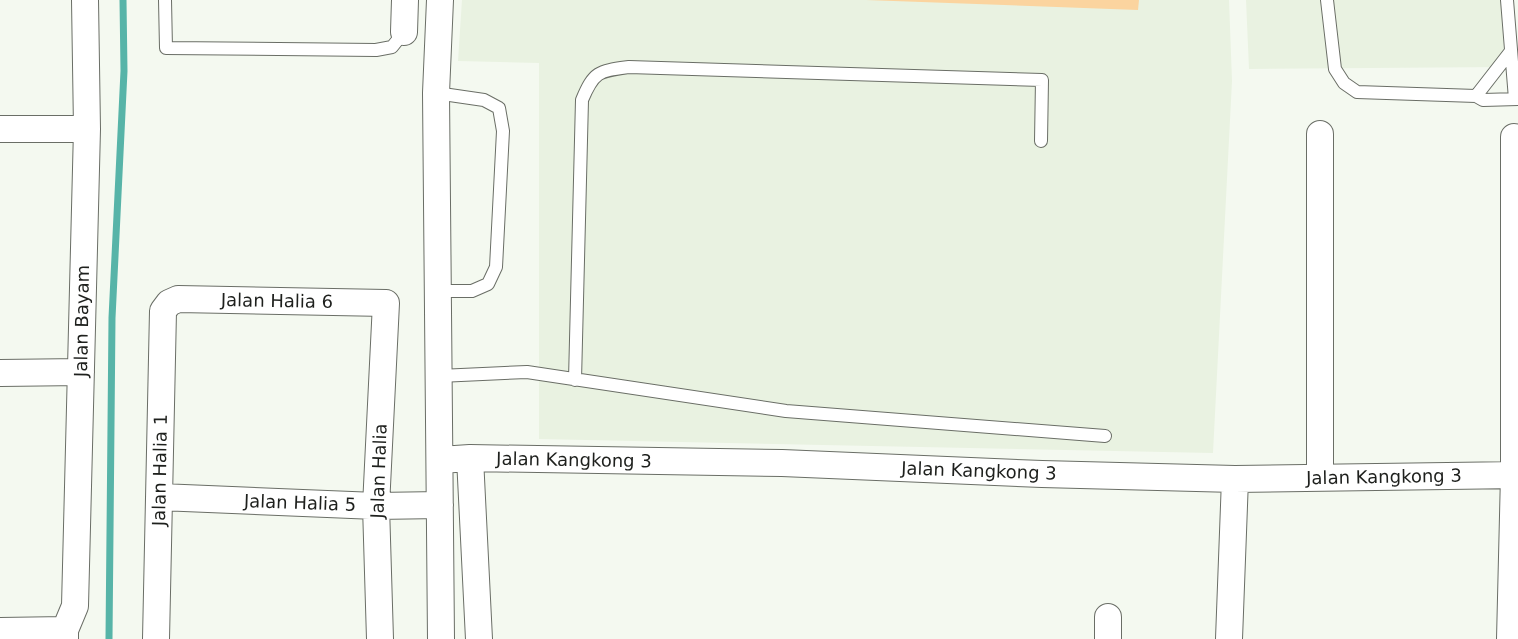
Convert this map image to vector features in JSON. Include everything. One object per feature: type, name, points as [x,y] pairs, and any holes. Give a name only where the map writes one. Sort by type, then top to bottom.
[{"type":"street","name":"Jalan Bayam","points":[[65,635],[75,606],[87,129],[85,0]]},
{"type":"street","points":[[404,32],[405,0]]},
{"type":"street","points":[[440,0],[436,93],[441,639]]},
{"type":"street","points":[[0,129],[87,129]]},
{"type":"street","points":[[1320,134],[1320,478]]},
{"type":"street","points":[[1510,639],[1516,475],[1514,137]]},
{"type":"street","name":"Jalan Halia 6","points":[[169,303],[178,299],[386,304]]},
{"type":"street","name":"Jalan Halia 1","points":[[156,639],[163,312],[169,303]]},
{"type":"street","name":"Jalan Halia","points":[[380,639],[376,506],[386,304]]},
{"type":"street","points":[[0,373],[81,372]]},
{"type":"street","points":[[470,458],[479,639]]},
{"type":"street","name":"Jalan Kangkong 3","points":[[440,460],[470,458],[782,463],[1042,474],[1235,479],[1516,475]]},
{"type":"street","points":[[1229,639],[1235,479]]},
{"type":"street","name":"Jalan Halia 5","points":[[160,497],[376,506],[440,505]]},
{"type":"street","points":[[0,631],[65,635]]},
{"type":"lane","points":[[165,0],[166,48],[376,50],[392,46],[404,32]]},
{"type":"lane","points":[[1327,0],[1335,69],[1344,84],[1357,92],[1476,96],[1483,100],[1517,99],[1507,0]]},
{"type":"lane","points":[[1476,96],[1511,51]]},
{"type":"lane","points":[[575,380],[582,100],[590,81],[600,71],[629,68],[1042,80],[1041,141]]},
{"type":"lane","points":[[436,93],[484,100],[499,108],[502,131],[496,267],[488,284],[472,291],[438,291]]},
{"type":"lane","points":[[439,376],[527,372],[786,411],[1105,436]]},
{"type":"shaded area","points":[[462,0],[1229,0],[1232,81],[1213,453],[539,439],[539,63],[458,61]]},
{"type":"shaded area","points":[[866,0],[1139,0],[1138,10]]},
{"type":"shaded area","points":[[1246,0],[1501,0],[1505,67],[1249,69]]},
{"type":"waterway","points":[[109,639],[112,318],[124,71],[123,0]]}]
